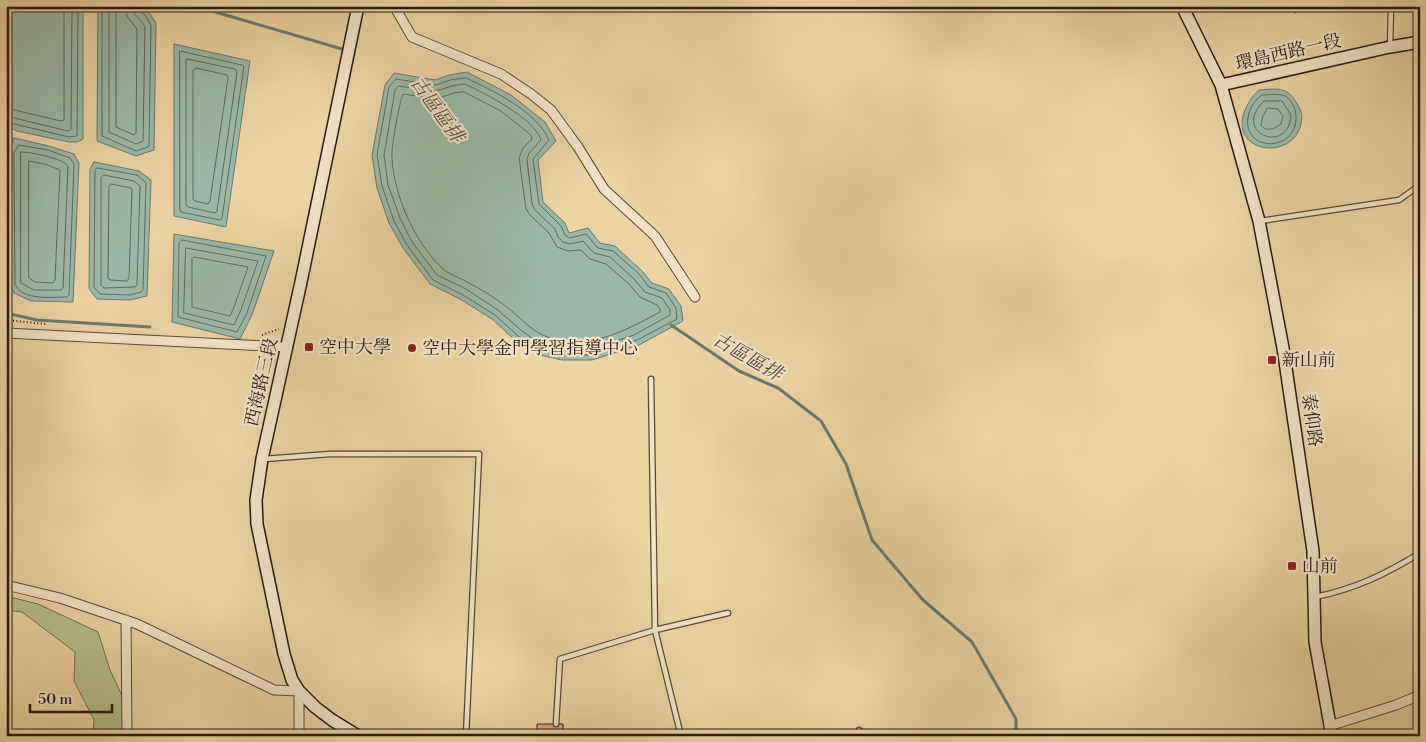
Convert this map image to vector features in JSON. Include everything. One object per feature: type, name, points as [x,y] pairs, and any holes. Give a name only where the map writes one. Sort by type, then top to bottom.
[{"type":"main road","name":"西海路三段","points":[[358,6],[262,459],[256,500],[257,524],[284,654],[292,680],[299,691],[332,720],[358,736]]},
{"type":"main road","name":"環島西路一段","points":[[1182,6],[1222,85],[1420,42]]},
{"type":"main road","name":"泰仰路","points":[[1222,85],[1259,222],[1283,348],[1313,551],[1315,642],[1330,731]]},
{"type":"street","points":[[394,6],[412,37],[501,74],[551,110],[578,147],[604,189],[655,236],[695,297]]},
{"type":"street","points":[[6,333],[287,347]]},
{"type":"street","points":[[6,585],[60,598],[126,620],[274,690],[299,691],[299,736]]},
{"type":"street","points":[[126,620],[128,736]]},
{"type":"street","points":[[1330,731],[1420,695]]},
{"type":"lane","points":[[1390,47],[1391,6]]},
{"type":"lane","points":[[1259,222],[1399,200],[1420,185]]},
{"type":"lane","points":[[651,379],[655,630],[681,736]]},
{"type":"lane","points":[[262,459],[330,454],[479,454],[466,736]]},
{"type":"lane","points":[[1314,597],[1330,594],[1371,580],[1420,553]]},
{"type":"lane","points":[[556,724],[560,659],[655,630],[728,612]]},
{"type":"green space","points":[[6,596],[38,604],[98,632],[110,670],[124,700],[124,736],[93,736],[94,720],[74,681],[75,652],[22,612],[6,610]]},
{"type":"water","points":[[7,6],[83,6],[83,139],[77,142],[69,142],[17,131],[7,126]]},
{"type":"water","points":[[98,6],[139,6],[148,11],[156,23],[154,150],[136,156],[97,141]]},
{"type":"water","points":[[174,44],[250,61],[226,227],[174,216]]},
{"type":"water","points":[[467,72],[511,95],[545,122],[556,141],[538,160],[543,202],[565,223],[569,233],[588,228],[600,243],[615,246],[652,283],[669,289],[681,306],[683,321],[639,345],[592,360],[562,360],[535,354],[515,340],[492,319],[460,299],[430,284],[403,248],[389,223],[377,188],[372,155],[385,85],[394,73],[435,80]]},
{"type":"water","points":[[1276,89],[1285,91],[1293,97],[1299,107],[1302,115],[1301,124],[1296,136],[1287,143],[1277,147],[1266,148],[1255,145],[1247,138],[1243,129],[1243,116],[1249,102],[1259,90]]},
{"type":"water","points":[[14,138],[74,154],[79,163],[73,302],[31,301],[14,293],[10,285],[9,151]]},
{"type":"water","points":[[94,162],[139,171],[151,180],[147,296],[130,300],[97,299],[89,289],[90,169]]},
{"type":"water","points":[[174,234],[274,251],[252,315],[240,339],[172,322]]},
{"type":"building","points":[[1280,6],[1299,6],[1296,13]]},
{"type":"building","points":[[537,724],[563,724],[563,736],[537,736]]},
{"type":"waterway","name":"古區區排","points":[[195,6],[342,49]]},
{"type":"waterway","points":[[6,313],[37,320],[150,327]]},
{"type":"waterway","name":"古區區排","points":[[671,325],[739,371],[778,388],[821,421],[846,464],[872,540],[923,600],[972,642],[1016,719],[1016,736]]},
{"type":"place","name":"空中大學","points":[[309,347]]},
{"type":"place","name":"空中大學金門學習指導中心","points":[[412,348]]},
{"type":"place","name":"新山前","points":[[1272,360]]},
{"type":"place","name":"山前","points":[[1292,566]]}]
